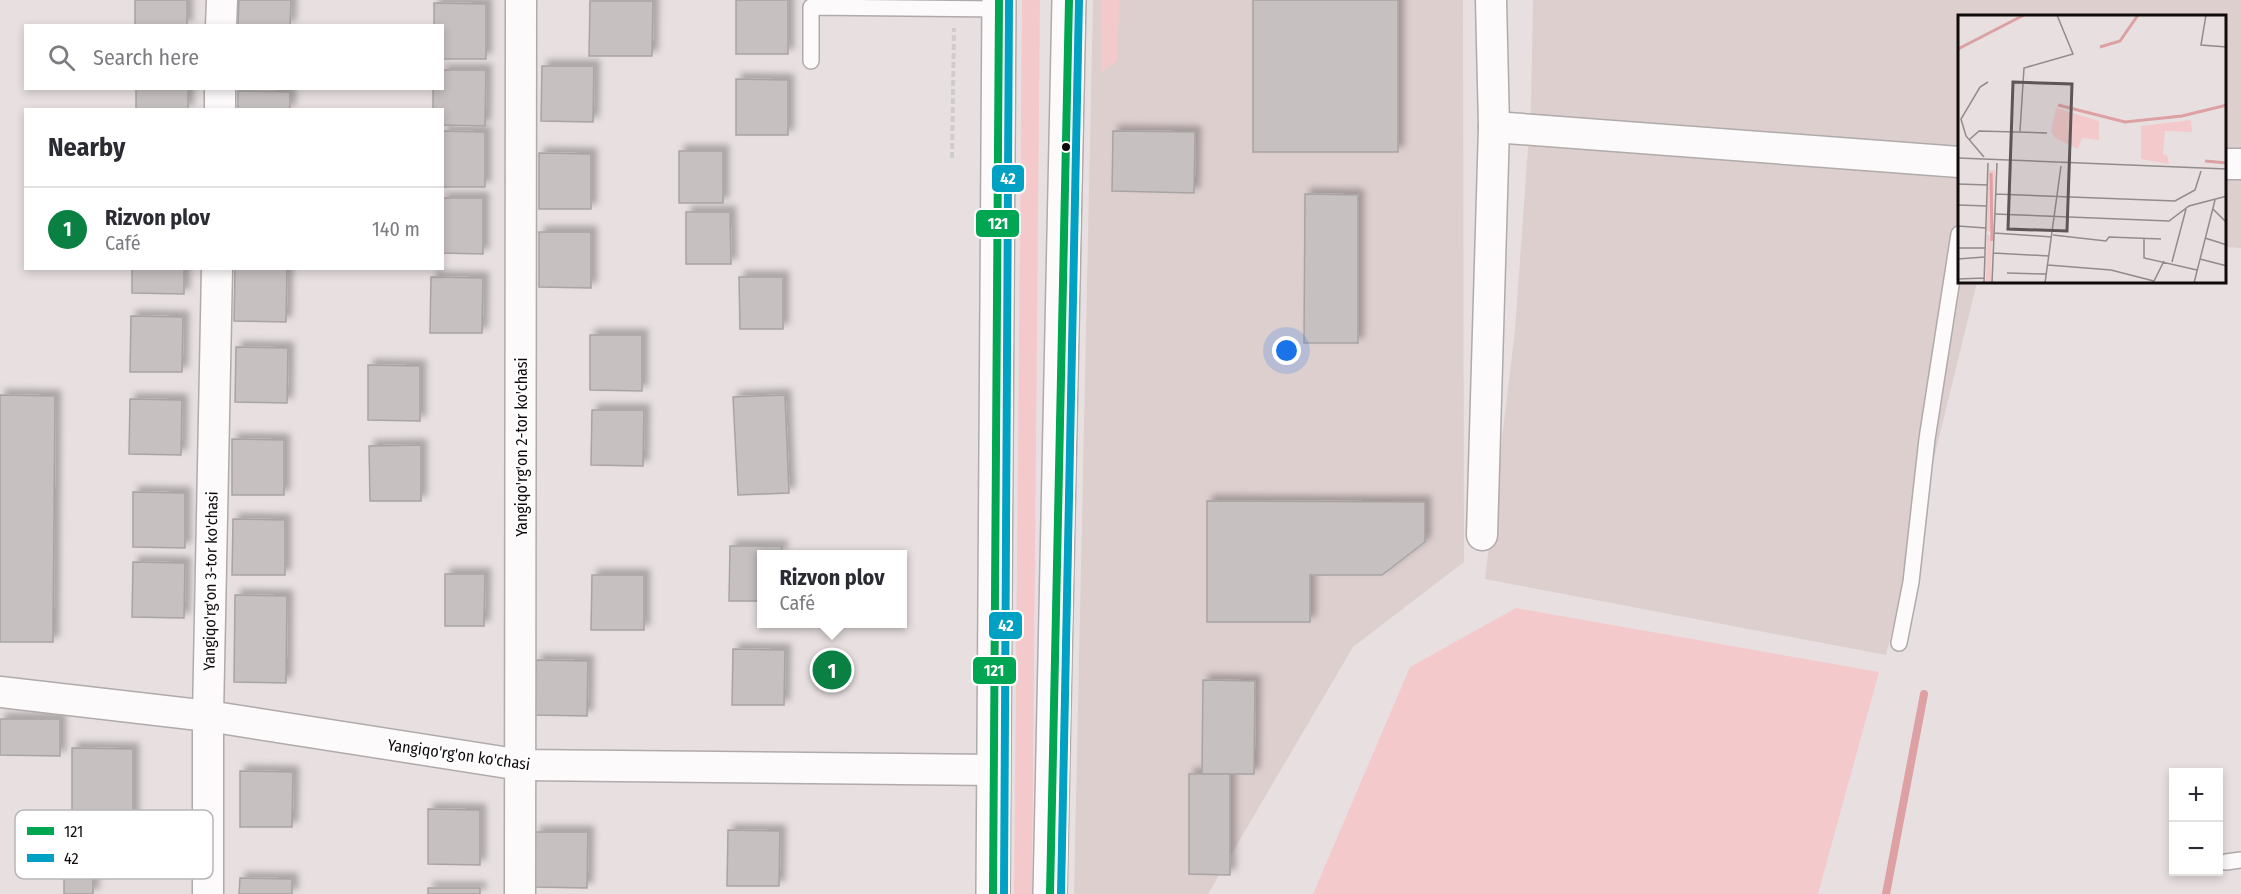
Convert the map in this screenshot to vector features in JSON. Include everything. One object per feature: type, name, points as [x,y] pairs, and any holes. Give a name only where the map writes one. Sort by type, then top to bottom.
[{"type":"highway","points":[[1050,894],[1069,0]]},
{"type":"highway","points":[[993,894],[999,4]]},
{"type":"street","points":[[221,24],[222,0]]},
{"type":"street","name":"Yangiqo'rg'on 2-tor ko'chasi","points":[[520,894],[521,0]]},
{"type":"street","points":[[1482,535],[1494,127],[1491,0]]},
{"type":"street","points":[[220,90],[220,108]]},
{"type":"street","points":[[1494,127],[1958,162]]},
{"type":"street","name":"Yangiqo'rg'on 3-tor ko'chasi","points":[[207,810],[217,270]]},
{"type":"street","name":"Yangiqo'rg'on ko'chasi","points":[[0,692],[208,716],[520,765],[994,770]]},
{"type":"street","name":"Yangiqo'rg'on 3-tor ko'chasi","points":[[207,879],[207,894]]},
{"type":"lane","points":[[811,60],[812,7],[954,8],[999,4]]},
{"type":"lane","points":[[1899,643],[1911,582],[1927,439],[1958,240]]},
{"type":"path","points":[[952,158],[954,8]]},
{"type":"shaded area","points":[[1022,0],[1040,0],[1032,894],[1014,894]]},
{"type":"shaded area","points":[[1093,0],[1463,0],[1464,562],[1353,647],[1208,894],[1074,894]]},
{"type":"shaded area","points":[[1102,0],[1119,0],[1117,61],[1101,72]]},
{"type":"shaded area","points":[[1533,0],[2241,0],[2241,248],[2226,247],[2226,15],[1958,15],[1958,284],[1977,284],[1886,655],[1485,579],[1515,330],[1531,105]]},
{"type":"shaded area","points":[[1516,608],[1879,672],[1818,894],[1313,894],[1410,667]]},
{"type":"building","points":[[135,0],[187,0],[187,24],[135,24]]},
{"type":"building","points":[[239,0],[291,0],[290,24],[238,24]]},
{"type":"building","points":[[736,0],[788,0],[788,54],[736,54]]},
{"type":"building","points":[[1253,0],[1398,0],[1398,152],[1253,152]]},
{"type":"building","points":[[590,1],[653,1],[652,56],[589,56]]},
{"type":"building","points":[[434,3],[486,4],[486,59],[444,59],[444,24],[434,24]]},
{"type":"building","points":[[542,66],[594,66],[593,122],[541,121]]},
{"type":"building","points":[[444,70],[486,70],[485,126],[444,125],[444,108],[433,108],[433,90],[444,90]]},
{"type":"building","points":[[736,79],[788,80],[788,135],[736,135]]},
{"type":"building","points":[[136,90],[188,90],[188,108],[136,108]]},
{"type":"building","points":[[238,91],[290,92],[290,108],[238,108]]},
{"type":"building","points":[[444,131],[485,132],[485,187],[444,187]]},
{"type":"building","points":[[1113,131],[1195,132],[1194,193],[1112,191]]},
{"type":"building","points":[[679,151],[723,151],[723,203],[679,203]]},
{"type":"building","points":[[539,153],[591,154],[591,209],[539,209]]},
{"type":"building","points":[[1305,194],[1358,195],[1358,343],[1304,343]]},
{"type":"building","points":[[444,198],[483,198],[483,254],[444,253]]},
{"type":"building","points":[[686,212],[730,212],[731,264],[686,264]]},
{"type":"building","points":[[539,232],[591,232],[591,288],[539,287]]},
{"type":"building","points":[[132,270],[184,270],[184,294],[132,293]]},
{"type":"building","points":[[235,270],[287,270],[286,322],[234,321]]},
{"type":"building","points":[[431,277],[483,278],[482,333],[430,333]]},
{"type":"building","points":[[739,277],[783,277],[783,329],[740,329]]},
{"type":"building","points":[[131,316],[183,317],[182,372],[130,372]]},
{"type":"building","points":[[590,335],[642,335],[642,391],[590,390]]},
{"type":"building","points":[[236,347],[288,348],[287,403],[235,402]]},
{"type":"building","points":[[368,365],[420,366],[420,421],[368,420]]},
{"type":"building","points":[[0,395],[55,396],[53,642],[0,642]]},
{"type":"building","points":[[785,395],[789,493],[738,495],[733,397]]},
{"type":"building","points":[[130,399],[182,400],[181,455],[129,454]]},
{"type":"building","points":[[592,410],[644,410],[643,466],[591,465]]},
{"type":"building","points":[[232,439],[284,440],[284,495],[232,495]]},
{"type":"building","points":[[421,445],[421,501],[370,501],[369,446]]},
{"type":"building","points":[[133,492],[185,493],[185,548],[133,547]]},
{"type":"building","points":[[1207,501],[1425,502],[1425,542],[1382,575],[1310,575],[1310,622],[1207,622]]},
{"type":"building","points":[[233,519],[285,520],[285,575],[232,575]]},
{"type":"building","points":[[730,546],[782,546],[782,550],[757,550],[757,601],[729,601]]},
{"type":"building","points":[[133,562],[185,563],[184,618],[132,617]]},
{"type":"building","points":[[445,574],[485,574],[484,626],[445,626]]},
{"type":"building","points":[[592,575],[644,575],[644,630],[591,630]]},
{"type":"building","points":[[235,595],[287,596],[286,683],[234,682]]},
{"type":"building","points":[[733,649],[785,650],[784,705],[732,705]]},
{"type":"building","points":[[536,660],[588,661],[587,716],[535,715]]},
{"type":"building","points":[[1203,680],[1255,681],[1254,774],[1202,774]]},
{"type":"building","points":[[0,719],[60,719],[60,756],[0,755]]},
{"type":"building","points":[[72,748],[133,749],[133,810],[72,810]]},
{"type":"building","points":[[240,771],[293,772],[292,827],[240,827]]},
{"type":"building","points":[[1189,774],[1230,774],[1230,875],[1189,874]]},
{"type":"building","points":[[428,809],[480,810],[480,865],[428,864]]},
{"type":"building","points":[[728,830],[780,831],[779,886],[727,886]]},
{"type":"building","points":[[535,832],[588,832],[587,888],[535,887]]},
{"type":"building","points":[[240,878],[292,879],[292,894],[239,894]]},
{"type":"building","points":[[64,879],[93,879],[93,894],[64,894]]},
{"type":"building","points":[[428,888],[480,888],[480,894],[428,894]]},
{"type":"waterway","points":[[1886,894],[1924,694]]},
{"type":"transit line","name":"121","points":[[993,894],[999,0]]},
{"type":"transit line","name":"42","points":[[1004,894],[1009,0]]},
{"type":"transit line","name":"121","points":[[1050,894],[1069,0]]},
{"type":"transit line","name":"42","points":[[1061,894],[1079,0]]},
{"type":"place","name":"Rizvon plov","points":[[832,670]]}]
